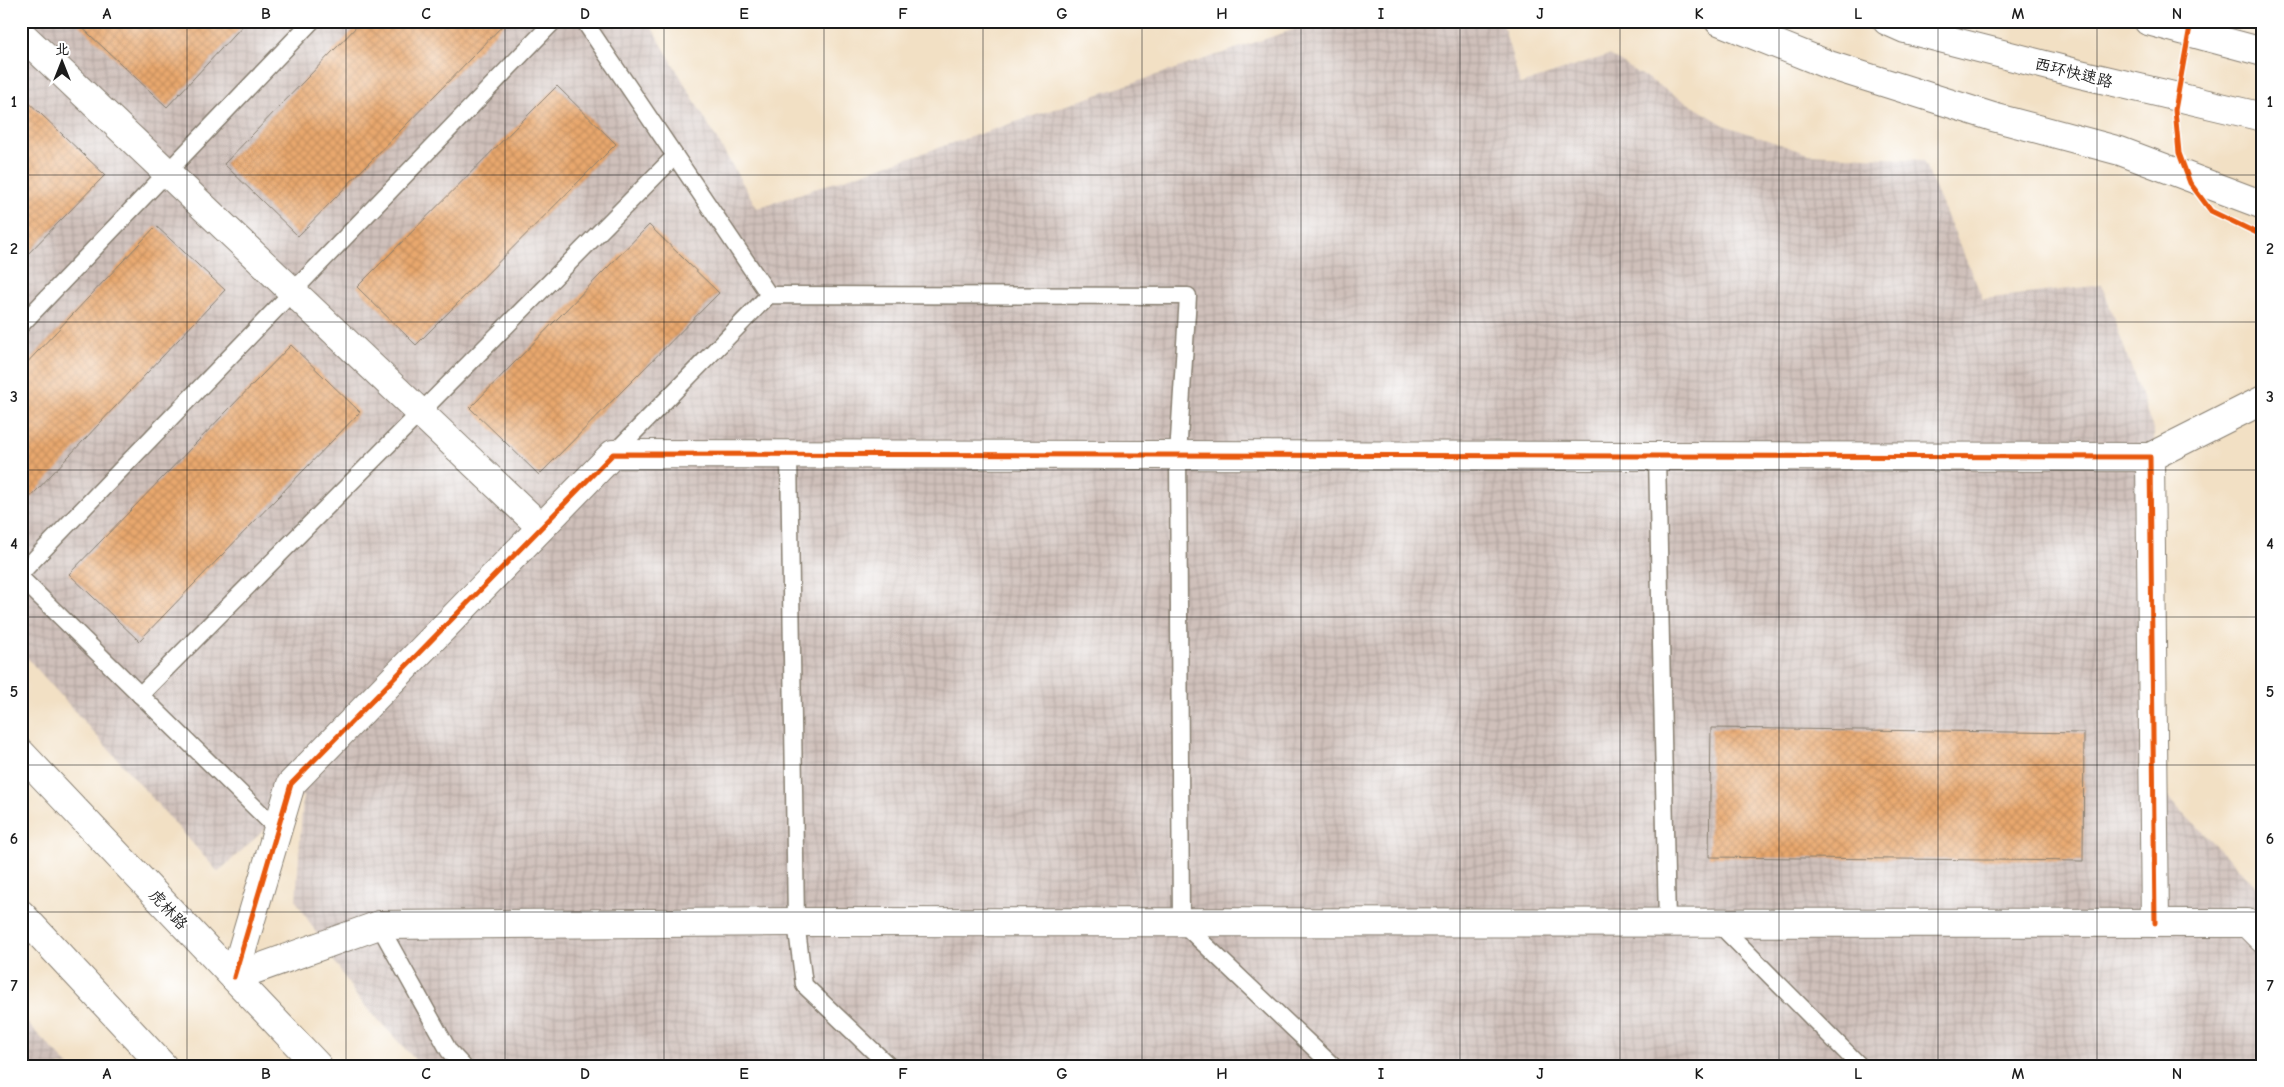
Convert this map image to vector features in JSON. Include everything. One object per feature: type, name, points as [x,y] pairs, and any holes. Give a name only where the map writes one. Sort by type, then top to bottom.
[{"type":"main road","points":[[1719,21],[1829,65],[1993,117],[2120,151],[2263,205]]},
{"type":"main road","name":"西环快速路","points":[[1887,21],[1905,29],[2080,74],[2263,117]]},
{"type":"main road","points":[[2148,21],[2263,52]]},
{"type":"main road","points":[[21,34],[541,527]]},
{"type":"main road","points":[[234,977],[291,784],[612,454],[2150,457],[2263,400]]},
{"type":"main road","points":[[2150,457],[2155,923]]},
{"type":"main road","name":"虎林路","points":[[21,753],[318,1066]]},
{"type":"main road","points":[[21,914],[163,1066]]},
{"type":"main road","points":[[234,977],[379,925],[796,922],[2247,923],[2263,938]]},
{"type":"lane","points":[[21,325],[312,21]]},
{"type":"lane","points":[[21,573],[554,21]]},
{"type":"lane","points":[[584,21],[769,295]]},
{"type":"lane","points":[[140,695],[675,156]]},
{"type":"lane","points":[[612,454],[769,295],[1188,296],[1178,455],[1181,922],[1333,1066]]},
{"type":"lane","points":[[789,454],[796,922],[804,985],[889,1066]]},
{"type":"lane","points":[[1657,456],[1667,923]]},
{"type":"lane","points":[[21,578],[277,829]]},
{"type":"lane","points":[[1718,923],[1860,1066]]},
{"type":"lane","points":[[379,925],[449,1051],[463,1066]]},
{"type":"shaded area","points":[[21,21],[648,21],[757,208],[1319,21],[1502,21],[1520,84],[1609,55],[1724,125],[1808,154],[1923,160],[1983,299],[2102,285],[2154,432],[2162,792],[2263,893],[2263,1066],[421,1066],[357,997],[296,901],[303,795],[218,872],[21,651]]},
{"type":"shaded area","points":[[21,1017],[69,1066],[21,1066]]},
{"type":"building","points":[[75,21],[247,21],[167,107]]},
{"type":"building","points":[[362,21],[507,21],[298,236],[224,164]]},
{"type":"building","points":[[557,86],[616,144],[416,345],[357,287]]},
{"type":"building","points":[[21,95],[105,175],[21,261]]},
{"type":"building","points":[[649,225],[719,293],[539,475],[470,408]]},
{"type":"building","points":[[156,226],[225,290],[21,507],[21,369]]},
{"type":"building","points":[[291,345],[360,412],[139,641],[69,574]]},
{"type":"building","points":[[1711,728],[2084,733],[2083,861],[1709,857]]},
{"type":"cycle path","points":[[2191,21],[2175,110],[2179,153],[2190,183],[2211,211],[2263,236]]},
{"type":"cycle path","points":[[234,977],[291,784],[613,454],[2150,457],[2155,923]]}]
